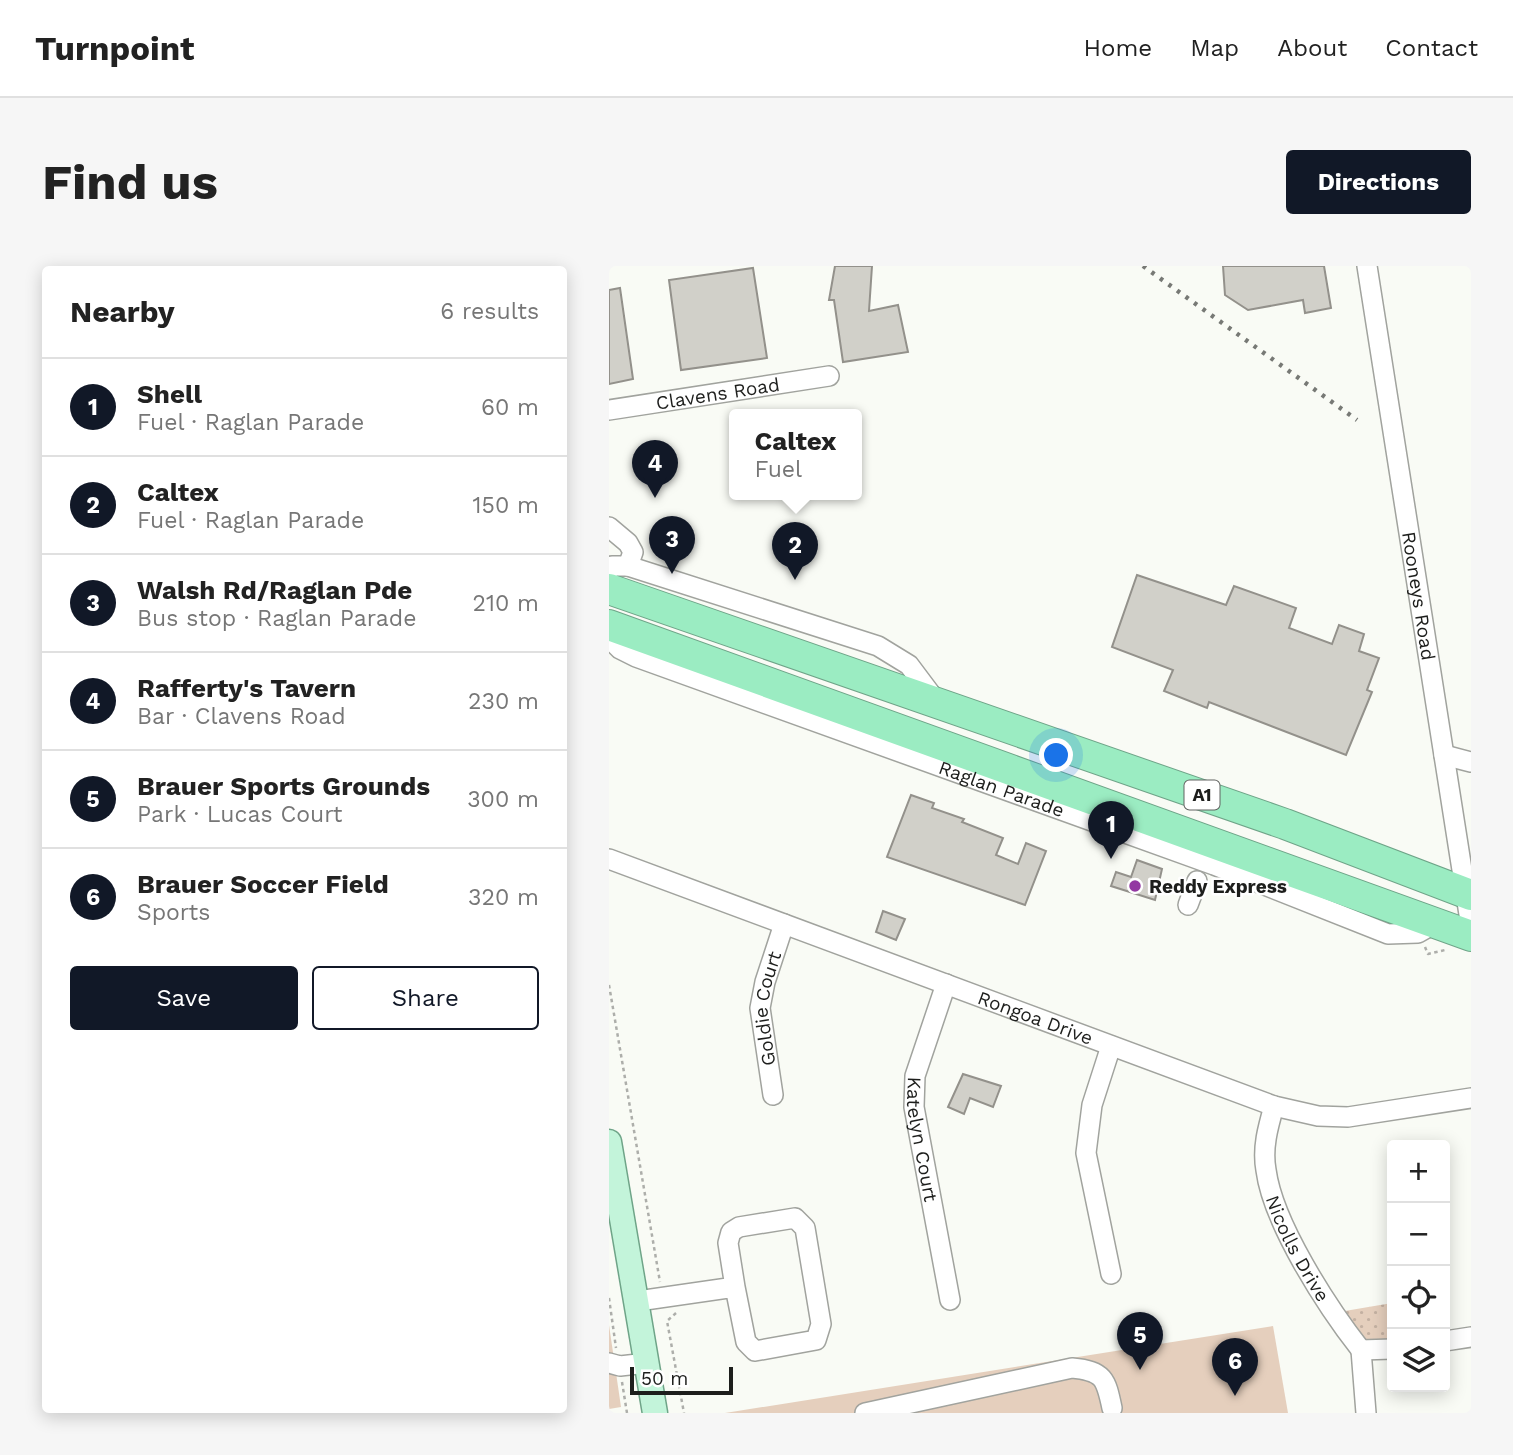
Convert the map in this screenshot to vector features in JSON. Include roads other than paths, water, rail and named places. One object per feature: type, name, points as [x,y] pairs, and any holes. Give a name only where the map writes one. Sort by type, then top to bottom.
[{"type":"highway","name":"A1","points":[[609,589],[1285,824],[1468,894]]},
{"type":"highway","name":"Raglan Parade","points":[[609,625],[1471,936]]},
{"type":"main road","points":[[609,1142],[655,1413]]},
{"type":"street","name":"Rooneys Road","points":[[1367,266],[1468,894],[1471,927]]},
{"type":"street","name":"Clavens Road","points":[[609,410],[829,376]]},
{"type":"street","points":[[609,527],[628,543],[633,552],[619,568],[878,646],[909,665],[936,701]]},
{"type":"street","name":"Raglan Parade","points":[[609,638],[620,649],[636,657],[1189,856],[1388,934],[1418,933],[1434,924]]},
{"type":"street","points":[[1444,755],[1471,762]]},
{"type":"street","name":"Rongoa Drive","points":[[609,859],[1273,1106],[1318,1116],[1347,1117],[1471,1098]]},
{"type":"street","points":[[1188,905],[1197,881]]},
{"type":"street","name":"Goldie Court","points":[[773,1095],[760,1008],[765,982],[784,924]]},
{"type":"street","name":"Katelyn Court","points":[[946,984],[915,1076],[914,1107],[950,1300]]},
{"type":"street","points":[[1111,1046],[1092,1104],[1087,1153],[1111,1274]]},
{"type":"street","name":"Nicolls Drive","points":[[1273,1106],[1264,1145],[1266,1171],[1274,1199],[1297,1251],[1332,1313],[1361,1350]]},
{"type":"street","points":[[795,1218],[806,1228],[821,1324],[816,1340],[755,1351],[746,1342],[735,1287],[728,1243],[731,1232],[739,1227],[795,1218]]},
{"type":"street","points":[[638,1301],[735,1287]]},
{"type":"street","points":[[1450,1340],[1471,1337]]},
{"type":"street","points":[[1366,1413],[1361,1350],[1387,1349]]},
{"type":"street","points":[[614,1365],[647,1363]]},
{"type":"street","points":[[865,1413],[1072,1368],[1093,1370],[1106,1382],[1112,1408]]},
{"type":"railway","points":[[1143,266],[1357,420]]},
{"type":"place","name":"Rafferty's Tavern","points":[[655,498]]},
{"type":"place","name":"Walsh Rd/Raglan Pde","points":[[672,574]]},
{"type":"place","name":"Caltex","points":[[795,580]]},
{"type":"place","name":"Shell","points":[[1111,859]]},
{"type":"place","name":"Reddy Express","points":[[1135,886]]},
{"type":"place","name":"Brauer Sports Grounds","points":[[1140,1370]]},
{"type":"place","name":"Brauer Soccer Field","points":[[1235,1396]]}]
